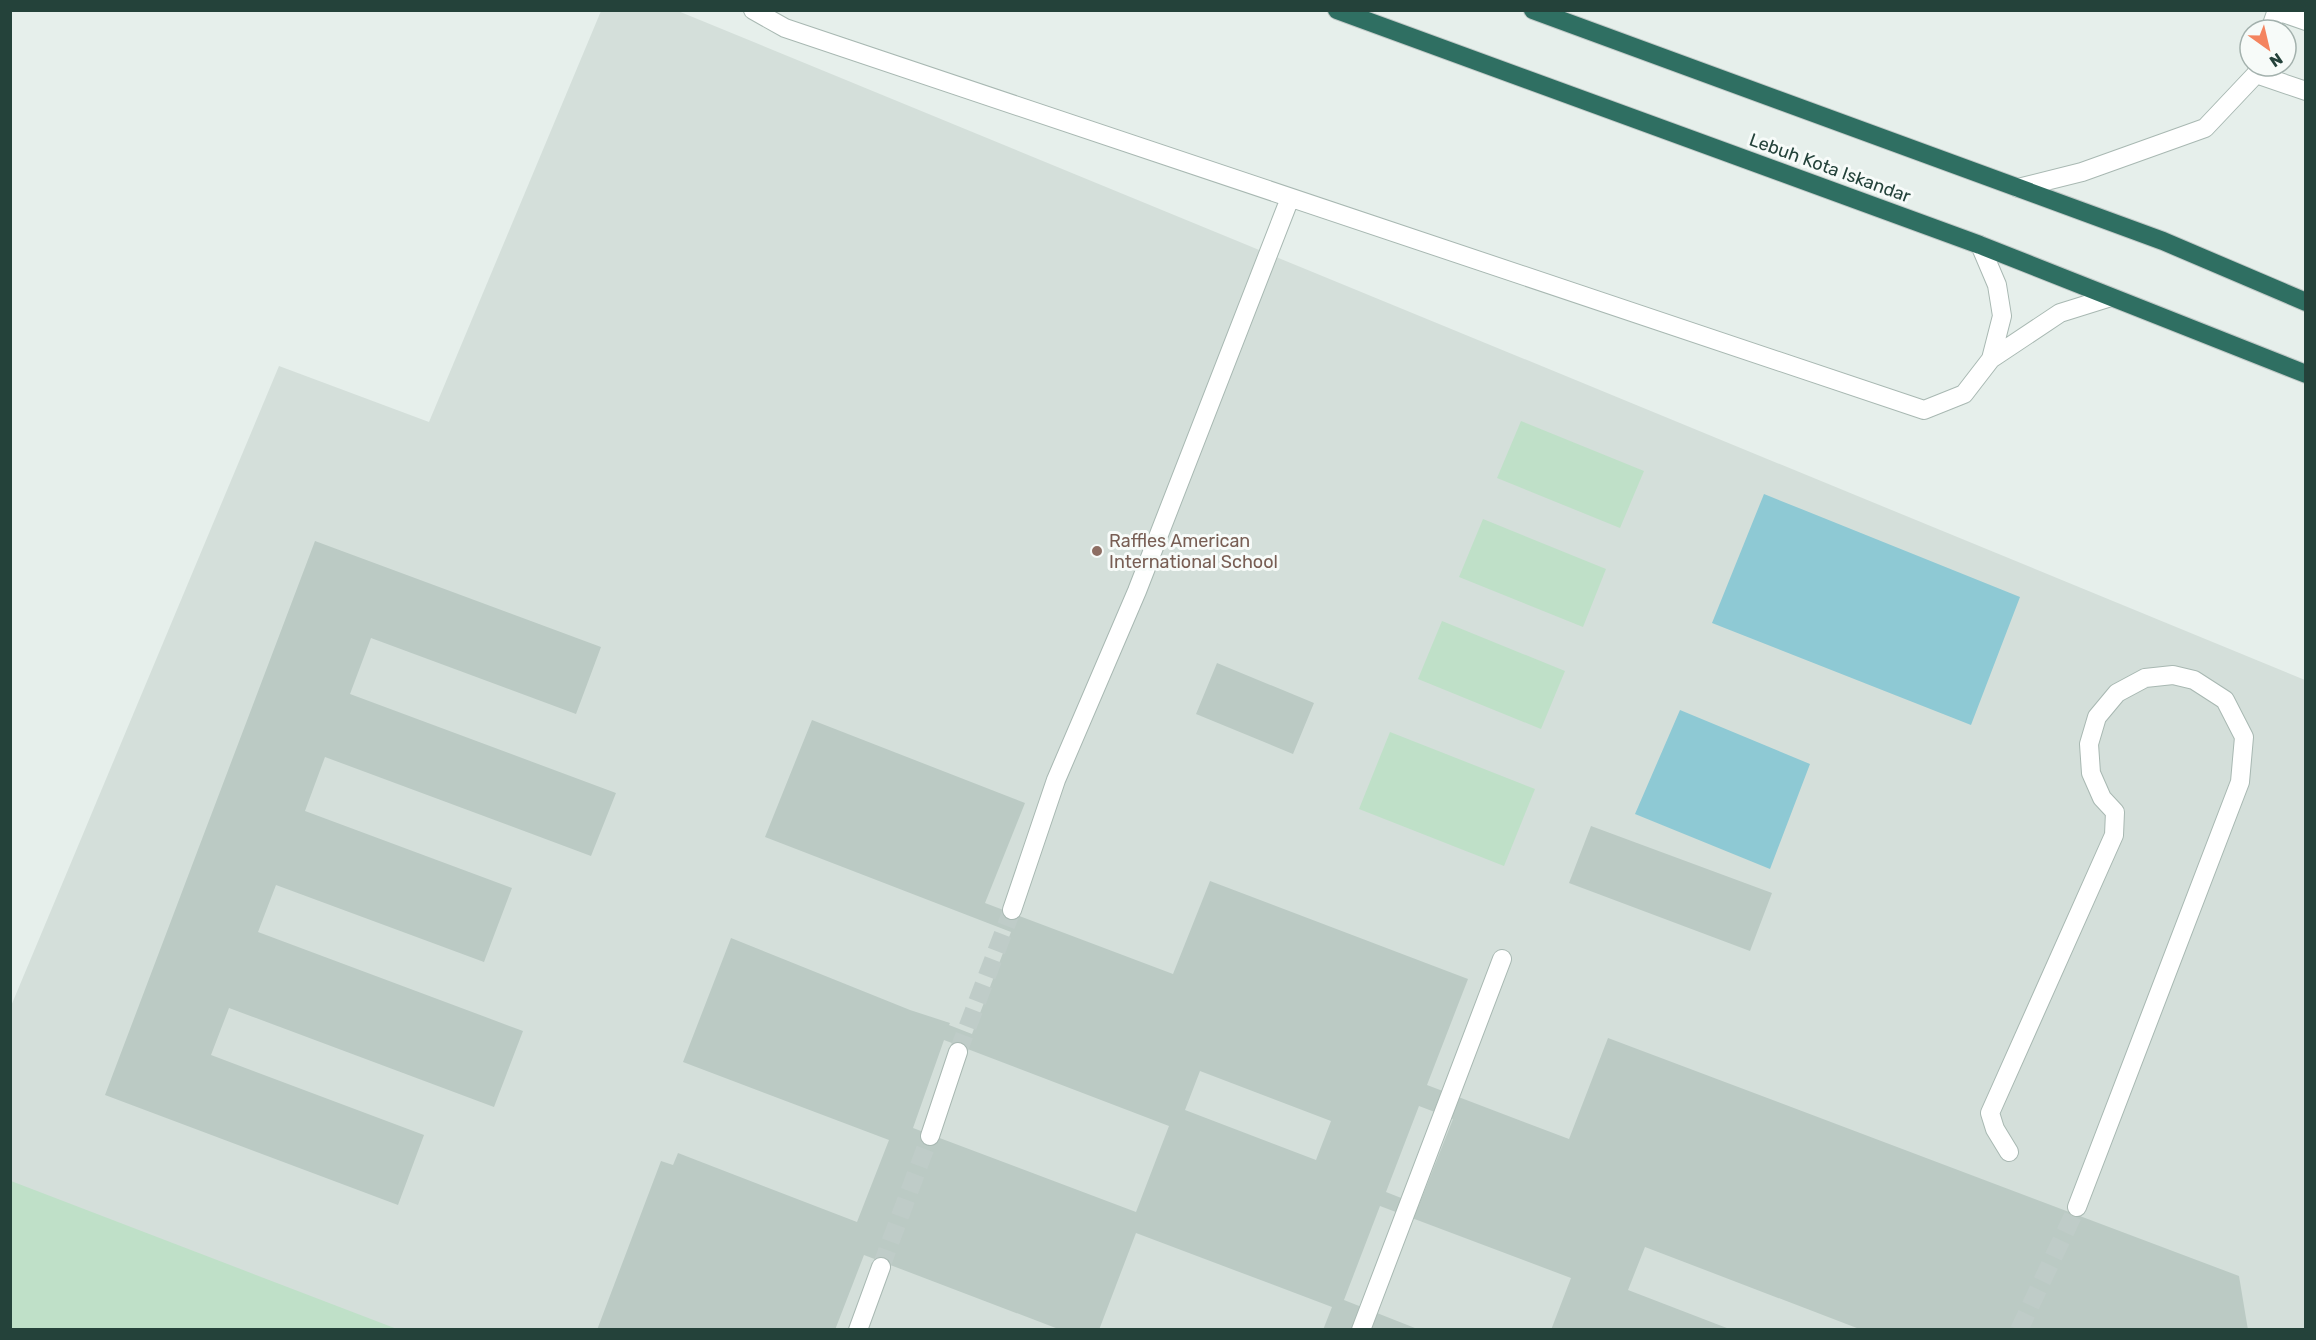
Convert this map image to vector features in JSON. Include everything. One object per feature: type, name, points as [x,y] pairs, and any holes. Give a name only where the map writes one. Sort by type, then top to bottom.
[{"type":"highway","name":"Lebuh Kota Iskandar","points":[[1336,10],[1980,245],[2108,298],[2306,374]]},
{"type":"highway","points":[[1533,10],[2163,241],[2306,302]]},
{"type":"lane","points":[[753,10],[785,28],[1924,410],[1964,394],[1991,359],[2060,313],[2108,298]]},
{"type":"lane","points":[[2277,11],[2306,21]]},
{"type":"lane","points":[[2018,188],[2082,172],[2205,128],[2250,78]]},
{"type":"lane","points":[[2276,78],[2306,91]]},
{"type":"lane","points":[[1012,910],[1056,780],[1137,591],[1290,198]]},
{"type":"lane","points":[[1980,245],[1997,285],[2002,316],[1991,359]]},
{"type":"lane","points":[[2009,1152],[1995,1130],[1990,1113],[2114,835],[2115,812],[2102,798],[2091,773],[2089,744],[2097,717],[2117,693],[2145,678],[2173,675],[2194,680],[2225,700],[2244,737],[2240,782],[2077,1207]]},
{"type":"lane","points":[[1361,1329],[1502,959]]},
{"type":"lane","points":[[930,1136],[958,1052]]},
{"type":"lane","points":[[858,1329],[881,1267]]},
{"type":"shaded area","name":"Raffles American International School","points":[[601,11],[678,11],[2305,680],[2305,1329],[11,1330],[11,1006],[279,366],[429,422]]},
{"type":"green space","points":[[1521,421],[1644,471],[1620,528],[1497,478]]},
{"type":"green space","points":[[1483,519],[1606,569],[1583,627],[1459,577]]},
{"type":"green space","points":[[1442,621],[1565,671],[1541,729],[1418,679]]},
{"type":"green space","points":[[1390,732],[1535,789],[1504,866],[1359,809]]},
{"type":"green space","points":[[11,1181],[397,1329],[11,1329]]},
{"type":"water","points":[[1764,494],[2020,597],[1971,725],[1712,623]]},
{"type":"water","points":[[1680,710],[1810,764],[1770,869],[1635,814]]},
{"type":"building","points":[[315,541],[601,647],[576,714],[371,638],[350,694],[616,793],[591,856],[325,757],[305,811],[512,888],[484,962],[276,885],[258,932],[523,1031],[494,1107],[229,1008],[211,1055],[424,1135],[398,1205],[105,1095]]},
{"type":"building","points":[[1217,663],[1314,703],[1293,754],[1196,714]]},
{"type":"building","points":[[812,720],[1025,803],[985,903],[1173,974],[1210,881],[1468,979],[1427,1085],[1569,1139],[1608,1038],[2239,1276],[2248,1330],[1862,1330],[1645,1247],[1628,1290],[1732,1330],[1551,1330],[1571,1278],[1380,1206],[1344,1300],[1420,1330],[1323,1330],[1332,1307],[1136,1233],[1099,1330],[1061,1330],[864,1255],[835,1330],[597,1330],[661,1161],[673,1165],[678,1153],[857,1222],[889,1140],[683,1062],[731,938],[910,1010],[950,1023],[949,1025],[972,1034],[1011,932],[765,837]],"holes":[[[944,1040],[1169,1126],[1136,1212],[913,1128]],[[1200,1071],[1331,1121],[1316,1160],[1185,1110]],[[1419,1106],[1453,1119],[1419,1205],[1386,1192]]]},
{"type":"building","points":[[1591,826],[1772,893],[1750,951],[1569,883]]},
{"type":"tunnel","points":[[958,1052],[1012,910]]},
{"type":"tunnel","points":[[881,1267],[930,1136]]},
{"type":"tunnel","points":[[2019,1330],[2077,1207]]},
{"type":"place","name":"Raffles American International School","points":[[1097,551]]}]
